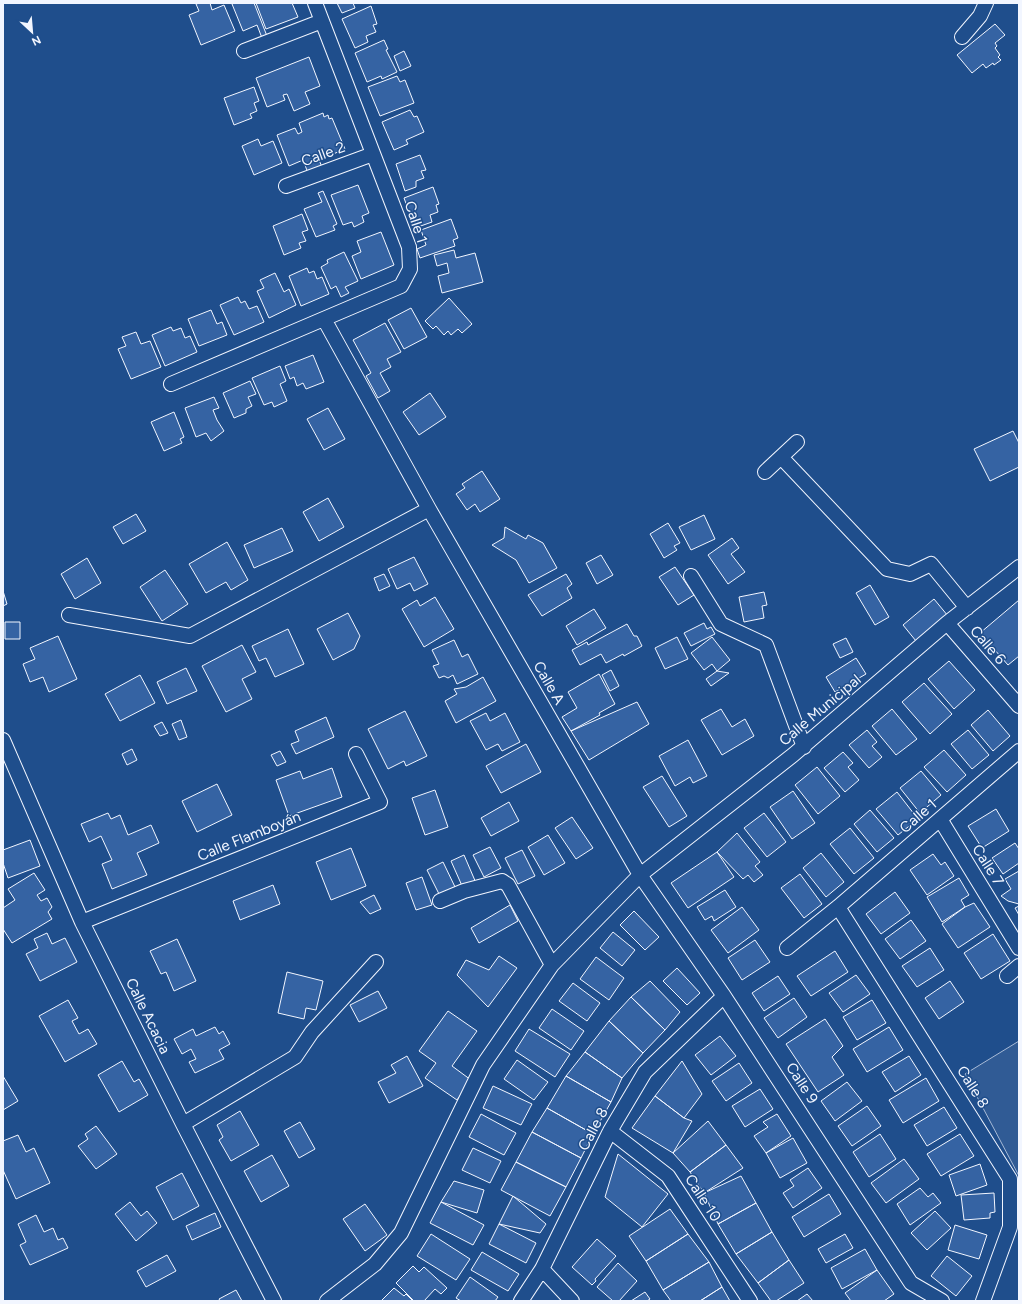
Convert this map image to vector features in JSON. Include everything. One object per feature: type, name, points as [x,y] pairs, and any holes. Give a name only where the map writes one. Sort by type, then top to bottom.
[{"type":"street","name":"Calle 1","points":[[171,384],[401,286],[410,269],[409,247],[315,3]]},
{"type":"street","points":[[962,37],[980,16],[986,3]]},
{"type":"street","points":[[244,51],[322,21]]},
{"type":"street","name":"Calle 2","points":[[286,186],[373,154]]},
{"type":"street","name":"Calle A","points":[[324,319],[429,509],[640,875]]},
{"type":"street","points":[[765,472],[797,442]]},
{"type":"street","points":[[781,457],[887,570],[910,574],[931,564],[967,608]]},
{"type":"street","points":[[69,615],[190,636],[429,509]]},
{"type":"street","name":"Calle Municipal","points":[[327,1301],[375,1264],[401,1233],[483,1065],[552,964],[640,875],[804,747],[947,623],[1019,567]]},
{"type":"street","points":[[691,576],[721,624],[766,645],[804,747]]},
{"type":"street","name":"Calle 6","points":[[947,623],[1019,706]]},
{"type":"street","name":"Calle Acacia","points":[[3,740],[82,922],[274,1301]]},
{"type":"street","name":"Calle 1","points":[[787,948],[838,907],[1019,751]]},
{"type":"street","name":"Calle Flamboyán","points":[[82,922],[380,802],[356,754]]},
{"type":"street","name":"Calle 7","points":[[940,820],[1019,948]]},
{"type":"street","name":"Calle 9","points":[[640,875],[724,996],[911,1283],[942,1301]]},
{"type":"street","points":[[440,901],[464,891],[502,881],[508,885],[552,964]]},
{"type":"street","name":"Calle 8","points":[[838,907],[1010,1179],[1010,1227],[983,1301]]},
{"type":"street","points":[[183,1124],[295,1058],[312,1032],[376,962]]},
{"type":"street","points":[[1007,976],[1019,966]]},
{"type":"street","name":"Calle 8","points":[[521,1301],[542,1269],[610,1131],[645,1072],[724,996]]},
{"type":"street","name":"Calle 10","points":[[610,1131],[668,1176],[750,1301]]},
{"type":"street","points":[[542,1269],[572,1301]]},
{"type":"shaded area","points":[[1019,1041],[1019,1176],[965,1074]]},
{"type":"building","points":[[210,3],[212,10],[224,5],[235,31],[201,45],[189,15],[199,11],[196,4]]},
{"type":"building","points":[[254,3],[267,36],[262,38],[257,25],[243,31],[232,4]]},
{"type":"building","points":[[256,3],[292,3],[298,17],[266,29]]},
{"type":"building","points":[[337,3],[353,3],[355,8],[342,13]]},
{"type":"building","points":[[371,6],[377,24],[373,25],[376,32],[366,36],[368,42],[355,48],[342,19]]},
{"type":"building","points":[[995,24],[1005,35],[995,43],[997,46],[995,48],[1000,55],[998,57],[1001,60],[986,68],[983,64],[972,73],[957,55]]},
{"type":"building","points":[[384,40],[388,49],[386,50],[397,72],[382,79],[381,76],[367,82],[355,53]]},
{"type":"building","points":[[404,51],[411,66],[400,71],[394,56]]},
{"type":"building","points":[[309,57],[320,86],[305,92],[310,104],[294,111],[287,94],[283,95],[285,100],[267,107],[256,78]]},
{"type":"building","points":[[397,76],[400,82],[405,80],[414,103],[380,116],[368,87]]},
{"type":"building","points":[[254,87],[259,101],[254,103],[257,111],[250,114],[252,118],[234,125],[224,98]]},
{"type":"building","points":[[410,110],[414,117],[417,116],[424,132],[406,140],[408,144],[394,150],[382,122]]},
{"type":"building","points":[[323,113],[324,117],[328,115],[329,119],[332,118],[345,149],[319,160],[322,167],[308,173],[303,160],[289,166],[277,135],[295,128],[298,134],[302,132],[299,123]]},
{"type":"building","points":[[258,139],[261,146],[273,141],[282,163],[254,175],[242,146]]},
{"type":"building","points":[[420,155],[426,170],[421,171],[424,178],[416,181],[416,187],[405,191],[396,164]]},
{"type":"building","points":[[358,185],[369,213],[362,216],[364,222],[354,227],[352,222],[343,225],[331,195]]},
{"type":"building","points":[[433,187],[439,204],[436,205],[438,212],[430,215],[432,222],[415,228],[404,198]]},
{"type":"building","points":[[323,191],[337,224],[333,226],[335,230],[316,237],[304,209],[322,202],[318,193]]},
{"type":"building","points":[[302,214],[308,230],[302,232],[306,241],[299,243],[301,248],[284,255],[273,226]]},
{"type":"building","points":[[451,219],[458,238],[453,240],[455,246],[420,258],[417,249],[426,245],[421,230]]},
{"type":"building","points":[[381,232],[394,265],[361,279],[352,256],[361,252],[357,241]]},
{"type":"building","points":[[454,250],[456,258],[475,253],[483,282],[442,293],[438,276],[449,273],[447,263],[437,266],[434,255]]},
{"type":"building","points":[[344,252],[358,281],[345,287],[349,293],[341,297],[336,286],[331,289],[321,267],[328,263],[327,260]]},
{"type":"building","points":[[307,268],[309,273],[314,271],[317,279],[322,277],[329,294],[301,306],[289,276]]},
{"type":"building","points":[[275,273],[284,292],[289,289],[296,305],[269,318],[257,291],[264,288],[260,280]]},
{"type":"building","points":[[238,297],[241,303],[245,301],[249,309],[257,306],[264,322],[234,335],[220,305]]},
{"type":"building","points":[[449,298],[472,324],[462,333],[458,329],[451,335],[448,331],[444,335],[436,326],[433,329],[425,321]]},
{"type":"building","points":[[411,308],[427,337],[404,349],[388,320]]},
{"type":"building","points":[[211,310],[217,324],[222,322],[227,335],[199,346],[188,319]]},
{"type":"building","points":[[385,323],[401,352],[387,359],[391,367],[380,373],[390,391],[378,398],[366,376],[371,373],[353,340]]},
{"type":"building","points":[[171,327],[173,331],[181,328],[185,338],[190,336],[197,352],[165,366],[152,335]]},
{"type":"building","points":[[136,332],[141,344],[150,341],[161,367],[131,379],[118,349],[126,346],[122,337]]},
{"type":"building","points":[[313,355],[324,382],[306,389],[303,383],[297,386],[294,377],[290,379],[285,366]]},
{"type":"building","points":[[280,366],[286,381],[280,384],[287,401],[274,407],[272,402],[264,405],[252,378]]},
{"type":"building","points":[[250,381],[256,394],[248,397],[252,406],[246,409],[246,413],[234,418],[223,393]]},
{"type":"building","points":[[430,393],[446,417],[419,435],[403,412]]},
{"type":"building","points":[[214,397],[219,408],[213,410],[224,431],[211,441],[206,433],[196,437],[185,408]]},
{"type":"building","points":[[328,408],[345,439],[324,450],[307,419]]},
{"type":"building","points":[[174,412],[184,437],[180,439],[182,443],[164,451],[151,422]]},
{"type":"building","points":[[1013,431],[1019,443],[1019,467],[990,481],[974,449]]},
{"type":"building","points":[[482,471],[500,499],[480,512],[475,504],[467,510],[456,494],[465,488],[462,484]]},
{"type":"building","points":[[328,498],[344,527],[319,541],[303,512]]},
{"type":"building","points":[[136,514],[146,531],[123,544],[113,527]]},
{"type":"building","points":[[704,515],[715,539],[691,550],[679,527]]},
{"type":"building","points":[[668,523],[680,543],[674,546],[677,550],[664,558],[650,534]]},
{"type":"building","points":[[505,527],[526,539],[528,535],[543,543],[557,568],[529,583],[516,560],[492,545],[504,538]]},
{"type":"building","points":[[282,528],[293,551],[254,568],[244,545]]},
{"type":"building","points":[[732,538],[739,548],[731,554],[745,572],[728,584],[708,555]]},
{"type":"building","points":[[227,542],[248,580],[231,590],[226,582],[206,593],[189,564]]},
{"type":"building","points":[[601,555],[613,575],[597,584],[586,563]]},
{"type":"building","points":[[414,557],[428,584],[414,591],[410,583],[397,589],[388,569]]},
{"type":"building","points":[[87,558],[101,583],[75,599],[61,574]]},
{"type":"building","points":[[675,567],[694,595],[678,605],[659,577]]},
{"type":"building","points":[[165,570],[188,604],[162,621],[140,587]]},
{"type":"building","points":[[384,574],[390,586],[379,591],[374,578]]},
{"type":"building","points":[[566,574],[572,584],[567,588],[572,598],[542,616],[528,595]]},
{"type":"building","points":[[870,585],[889,617],[875,625],[856,593]]},
{"type":"building","points":[[3,591],[7,604],[3,606]]},
{"type":"building","points":[[764,592],[767,605],[762,606],[764,618],[744,622],[739,597]]},
{"type":"building","points":[[435,597],[454,629],[424,647],[402,609],[417,600],[420,606]]},
{"type":"building","points":[[934,599],[948,616],[916,641],[903,625]]},
{"type":"building","points":[[1019,600],[1019,656],[1008,665],[980,633]]},
{"type":"building","points":[[594,609],[606,628],[577,645],[566,626]]},
{"type":"building","points":[[348,613],[360,636],[354,649],[333,660],[317,629]]},
{"type":"building","points":[[5,622],[20,622],[20,639],[5,639]]},
{"type":"building","points":[[704,623],[707,629],[711,627],[715,634],[691,646],[684,633]]},
{"type":"building","points":[[627,624],[634,636],[637,636],[642,646],[624,656],[623,654],[606,663],[601,654],[580,665],[572,650],[587,642],[588,645]]},
{"type":"building","points":[[288,629],[304,664],[275,677],[266,658],[259,661],[252,646]]},
{"type":"building","points":[[58,636],[77,679],[49,692],[43,677],[30,682],[23,664],[35,659],[30,648]]},
{"type":"building","points":[[677,637],[688,659],[665,669],[655,648]]},
{"type":"building","points":[[712,637],[730,660],[717,671],[712,664],[704,670],[691,653]]},
{"type":"building","points":[[846,638],[853,652],[840,658],[833,644]]},
{"type":"building","points":[[454,640],[462,657],[468,654],[478,674],[457,684],[453,675],[448,678],[444,676],[439,678],[433,666],[439,664],[432,650]]},
{"type":"building","points":[[242,645],[256,672],[242,679],[252,699],[226,712],[202,666]]},
{"type":"building","points":[[856,658],[866,674],[835,692],[826,677]]},
{"type":"building","points":[[949,661],[975,690],[954,709],[928,679]]},
{"type":"building","points":[[186,668],[197,691],[167,704],[157,682]]},
{"type":"building","points":[[611,670],[619,686],[610,691],[602,675]]},
{"type":"building","points":[[717,671],[729,673],[711,686],[706,679]]},
{"type":"building","points":[[599,674],[615,704],[599,713],[600,715],[571,731],[562,717],[577,708],[568,692]]},
{"type":"building","points":[[140,675],[155,703],[120,721],[105,694]]},
{"type":"building","points":[[483,677],[496,701],[456,723],[445,701],[457,694],[454,689],[466,687]]},
{"type":"building","points":[[924,683],[952,714],[930,734],[902,702]]},
{"type":"building","points":[[637,702],[649,724],[589,760],[571,731]]},
{"type":"building","points":[[721,709],[732,727],[745,719],[754,736],[722,755],[701,720]]},
{"type":"building","points":[[892,709],[917,739],[896,755],[872,726]]},
{"type":"building","points":[[988,710],[1010,736],[993,751],[971,725]]},
{"type":"building","points":[[405,711],[427,756],[406,766],[404,761],[388,769],[368,729]]},
{"type":"building","points":[[486,713],[490,721],[505,713],[520,742],[502,751],[498,744],[486,750],[470,721]]},
{"type":"building","points":[[326,717],[334,737],[296,754],[291,744],[299,741],[295,731]]},
{"type":"building","points":[[181,720],[187,737],[179,740],[172,724]]},
{"type":"building","points":[[162,722],[168,733],[160,736],[154,726]]},
{"type":"building","points":[[867,730],[877,742],[872,746],[882,757],[869,768],[849,745]]},
{"type":"building","points":[[968,730],[989,755],[972,769],[951,744]]},
{"type":"building","points":[[688,740],[707,776],[693,783],[690,777],[675,786],[659,756]]},
{"type":"building","points":[[526,744],[541,772],[501,793],[486,766]]},
{"type":"building","points":[[132,749],[137,760],[127,765],[122,754]]},
{"type":"building","points":[[944,750],[966,775],[947,792],[924,767]]},
{"type":"building","points":[[280,751],[286,762],[277,766],[271,755]]},
{"type":"building","points":[[843,752],[853,763],[848,767],[859,780],[845,792],[824,768]]},
{"type":"building","points":[[817,767],[840,796],[818,814],[795,785]]},
{"type":"building","points":[[332,768],[342,797],[289,816],[276,780],[300,771],[303,779]]},
{"type":"building","points":[[921,771],[941,795],[920,813],[900,788]]},
{"type":"building","points":[[662,776],[687,816],[669,827],[643,787]]},
{"type":"building","points":[[217,784],[232,815],[197,832],[182,801]]},
{"type":"building","points":[[435,790],[448,827],[425,835],[412,798]]},
{"type":"building","points":[[793,791],[815,823],[792,839],[770,807]]},
{"type":"building","points":[[897,792],[918,819],[898,835],[876,809]]},
{"type":"building","points":[[509,802],[519,821],[491,836],[481,818]]},
{"type":"building","points":[[996,809],[1009,831],[982,848],[968,826]]},
{"type":"building","points":[[870,810],[894,838],[877,852],[854,824]]},
{"type":"building","points":[[108,813],[111,819],[120,815],[128,835],[151,825],[159,843],[137,853],[147,875],[112,889],[102,864],[112,860],[101,836],[89,842],[81,824]]},
{"type":"building","points":[[764,813],[786,842],[767,857],[744,828]]},
{"type":"building","points":[[572,817],[593,848],[576,859],[555,828]]},
{"type":"building","points":[[850,828],[874,858],[854,874],[830,844]]},
{"type":"building","points":[[737,833],[760,862],[755,866],[763,875],[754,882],[748,875],[743,879],[717,852]]},
{"type":"building","points":[[548,835],[565,863],[544,875],[528,847]]},
{"type":"building","points":[[30,840],[40,866],[8,878],[3,863],[3,850]]},
{"type":"building","points":[[1015,843],[1019,849],[1019,863],[1003,874],[992,858]]},
{"type":"building","points":[[490,847],[501,868],[484,877],[473,855]]},
{"type":"building","points":[[351,848],[366,886],[331,900],[316,862]]},
{"type":"building","points":[[522,850],[535,876],[518,884],[505,858]]},
{"type":"building","points":[[717,852],[734,877],[688,908],[671,883]]},
{"type":"building","points":[[821,853],[844,882],[826,897],[803,868]]},
{"type":"building","points":[[933,854],[941,865],[945,862],[954,876],[927,895],[910,870]]},
{"type":"building","points":[[464,855],[476,883],[463,888],[451,861]]},
{"type":"building","points":[[443,862],[456,889],[440,896],[427,870]]},
{"type":"building","points":[[1019,871],[1019,904],[1008,901],[1001,896],[1011,889],[1005,879]]},
{"type":"building","points":[[34,873],[45,890],[37,895],[41,901],[47,898],[52,907],[48,912],[52,919],[12,943],[3,929],[3,908],[15,900],[8,889]]},
{"type":"building","points":[[800,874],[822,904],[804,918],[781,888]]},
{"type":"building","points":[[422,877],[432,905],[416,910],[406,883]]},
{"type":"building","points":[[959,878],[969,895],[961,900],[965,907],[942,922],[927,897]]},
{"type":"building","points":[[273,885],[280,904],[240,920],[233,901]]},
{"type":"building","points":[[725,890],[736,907],[714,921],[712,916],[705,920],[697,907]]},
{"type":"building","points":[[895,892],[910,913],[881,934],[866,914]]},
{"type":"building","points":[[374,895],[381,909],[370,914],[360,902]]},
{"type":"building","points":[[974,903],[990,927],[958,948],[942,924],[965,907]]},
{"type":"building","points":[[510,905],[518,921],[479,943],[471,928]]},
{"type":"building","points":[[1019,906],[1019,915],[1015,908]]},
{"type":"building","points":[[742,907],[759,930],[728,953],[711,930]]},
{"type":"building","points":[[634,911],[659,937],[645,950],[620,925]]},
{"type":"building","points":[[911,920],[926,941],[900,959],[885,939]]},
{"type":"building","points":[[613,932],[635,950],[622,966],[600,948]]},
{"type":"building","points":[[47,933],[52,944],[65,938],[77,962],[40,981],[26,954],[38,948],[34,939]]},
{"type":"building","points":[[993,934],[1010,961],[981,979],[964,953]]},
{"type":"building","points":[[177,939],[196,981],[174,991],[166,972],[161,974],[150,951]]},
{"type":"building","points":[[755,940],[770,962],[742,980],[728,958]]},
{"type":"building","points":[[930,948],[944,970],[917,987],[902,966]]},
{"type":"building","points":[[835,951],[848,972],[811,996],[797,976]]},
{"type":"building","points":[[499,956],[517,968],[488,1007],[457,975],[466,960],[489,970]]},
{"type":"building","points":[[596,957],[624,978],[609,1000],[580,979]]},
{"type":"building","points":[[677,968],[700,993],[687,1005],[663,981]]},
{"type":"building","points":[[287,972],[323,981],[316,1010],[306,1008],[304,1019],[278,1013]]},
{"type":"building","points":[[856,975],[870,994],[843,1012],[829,993]]},
{"type":"building","points":[[778,976],[790,994],[764,1011],[752,993]]},
{"type":"building","points":[[650,981],[680,1012],[665,1030],[631,997]]},
{"type":"building","points":[[950,981],[964,1002],[939,1019],[925,998]]},
{"type":"building","points":[[573,983],[600,1003],[587,1021],[559,1001]]},
{"type":"building","points":[[378,991],[387,1008],[359,1022],[350,1005]]},
{"type":"building","points":[[631,997],[665,1030],[643,1053],[609,1021]]},
{"type":"building","points":[[794,998],[807,1017],[778,1038],[764,1018]]},
{"type":"building","points":[[68,1000],[78,1018],[72,1021],[79,1034],[88,1029],[97,1044],[65,1062],[39,1016]]},
{"type":"building","points":[[872,1000],[886,1023],[857,1040],[843,1017]]},
{"type":"building","points":[[552,1009],[584,1031],[571,1050],[539,1028]]},
{"type":"building","points":[[448,1011],[477,1031],[452,1066],[471,1080],[457,1100],[425,1078],[436,1063],[419,1051]]},
{"type":"building","points":[[825,1019],[843,1046],[832,1057],[844,1075],[818,1092],[786,1044]]},
{"type":"building","points":[[609,1021],[643,1053],[622,1078],[585,1052]]},
{"type":"building","points":[[215,1027],[219,1034],[223,1031],[230,1044],[219,1050],[224,1059],[195,1073],[189,1062],[196,1059],[191,1049],[182,1054],[174,1039],[193,1029],[196,1036]]},
{"type":"building","points":[[889,1027],[903,1050],[867,1072],[853,1049]]},
{"type":"building","points":[[529,1029],[570,1054],[555,1077],[515,1051]]},
{"type":"building","points":[[720,1036],[736,1056],[711,1075],[695,1055]]},
{"type":"building","points":[[585,1052],[622,1078],[611,1102],[566,1076]]},
{"type":"building","points":[[407,1056],[423,1086],[389,1103],[378,1082],[396,1073],[391,1065]]},
{"type":"building","points":[[909,1056],[921,1075],[895,1092],[882,1072]]},
{"type":"building","points":[[517,1060],[548,1082],[534,1100],[504,1079]]},
{"type":"building","points":[[122,1061],[134,1082],[139,1079],[148,1095],[119,1112],[98,1075]]},
{"type":"building","points":[[682,1061],[702,1094],[684,1118],[655,1096]]},
{"type":"building","points":[[739,1063],[752,1083],[726,1101],[712,1081]]},
{"type":"building","points":[[3,1076],[18,1101],[3,1110]]},
{"type":"building","points":[[566,1076],[611,1102],[593,1134],[547,1108]]},
{"type":"building","points":[[926,1078],[939,1101],[903,1123],[889,1100]]},
{"type":"building","points":[[847,1082],[862,1101],[835,1121],[821,1101]]},
{"type":"building","points":[[493,1086],[532,1104],[521,1125],[483,1108]]},
{"type":"building","points":[[760,1089],[773,1109],[745,1127],[732,1106]]},
{"type":"building","points":[[655,1096],[684,1118],[692,1121],[673,1153],[632,1128]]},
{"type":"building","points":[[867,1106],[881,1126],[852,1146],[838,1126]]},
{"type":"building","points":[[944,1107],[957,1128],[927,1146],[914,1125]]},
{"type":"building","points":[[547,1108],[593,1134],[581,1158],[532,1132]]},
{"type":"building","points":[[240,1111],[259,1145],[231,1161],[219,1140],[223,1137],[217,1125]]},
{"type":"building","points":[[481,1114],[516,1133],[504,1155],[469,1137]]},
{"type":"building","points":[[777,1114],[791,1136],[766,1153],[754,1136],[768,1127],[763,1122]]},
{"type":"building","points":[[708,1121],[726,1145],[690,1172],[673,1153]]},
{"type":"building","points":[[300,1122],[315,1149],[299,1158],[284,1131]]},
{"type":"building","points":[[96,1126],[117,1154],[96,1169],[78,1146],[88,1139],[85,1134]]},
{"type":"building","points":[[532,1132],[581,1158],[566,1187],[516,1162]]},
{"type":"building","points":[[880,1134],[896,1159],[869,1177],[853,1152]]},
{"type":"building","points":[[960,1134],[974,1156],[941,1176],[927,1154]]},
{"type":"building","points":[[18,1135],[26,1152],[34,1148],[50,1183],[16,1199],[3,1170],[3,1141]]},
{"type":"building","points":[[793,1138],[807,1163],[780,1178],[766,1153]]},
{"type":"building","points":[[726,1145],[743,1168],[704,1193],[690,1172]]},
{"type":"building","points":[[473,1148],[501,1161],[490,1183],[462,1170]]},
{"type":"building","points":[[618,1154],[668,1194],[642,1227],[605,1197]]},
{"type":"building","points":[[272,1155],[289,1186],[261,1202],[244,1171]]},
{"type":"building","points":[[904,1159],[919,1179],[886,1203],[871,1183]]},
{"type":"building","points":[[516,1162],[566,1187],[550,1216],[501,1190]]},
{"type":"building","points":[[980,1164],[987,1185],[956,1196],[949,1175]]},
{"type":"building","points":[[808,1168],[822,1188],[793,1208],[783,1193],[794,1186],[790,1180]]},
{"type":"building","points":[[182,1173],[199,1206],[173,1220],[156,1187]]},
{"type":"building","points":[[741,1176],[756,1203],[718,1224],[704,1193]]},
{"type":"building","points":[[454,1181],[484,1190],[477,1213],[441,1202]]},
{"type":"building","points":[[920,1188],[928,1197],[933,1193],[941,1203],[910,1225],[897,1204]]},
{"type":"building","points":[[994,1193],[995,1212],[990,1213],[990,1218],[964,1220],[961,1195]]},
{"type":"building","points":[[829,1194],[841,1214],[804,1237],[792,1217]]},
{"type":"building","points":[[513,1196],[546,1224],[540,1233],[499,1224]]},
{"type":"building","points":[[130,1202],[141,1216],[147,1211],[157,1223],[136,1241],[115,1214]]},
{"type":"building","points":[[441,1202],[484,1225],[473,1245],[430,1223]]},
{"type":"building","points":[[756,1203],[772,1232],[736,1254],[718,1224]]},
{"type":"building","points":[[365,1204],[387,1235],[365,1251],[343,1219]]},
{"type":"building","points":[[670,1209],[688,1234],[646,1261],[629,1236]]},
{"type":"building","points":[[935,1211],[951,1228],[927,1250],[911,1233]]},
{"type":"building","points":[[215,1213],[221,1227],[192,1240],[186,1226]]},
{"type":"building","points":[[36,1215],[44,1232],[53,1228],[58,1240],[63,1238],[68,1248],[30,1265],[20,1245],[26,1242],[18,1224]]},
{"type":"building","points":[[499,1224],[536,1243],[526,1263],[489,1244]]},
{"type":"building","points":[[955,1225],[987,1235],[979,1259],[948,1250]]},
{"type":"building","points":[[772,1232],[789,1260],[758,1283],[736,1254]]},
{"type":"building","points":[[431,1234],[470,1259],[456,1280],[417,1256]]},
{"type":"building","points":[[688,1234],[709,1262],[663,1290],[646,1261]]},
{"type":"building","points":[[845,1234],[853,1248],[826,1263],[818,1249]]},
{"type":"building","points":[[597,1239],[616,1256],[595,1279],[596,1281],[592,1285],[572,1267]]},
{"type":"building","points":[[865,1249],[877,1270],[842,1289],[831,1268]]},
{"type":"building","points":[[482,1252],[519,1274],[508,1291],[471,1270]]},
{"type":"building","points":[[167,1255],[176,1271],[146,1287],[137,1271]]},
{"type":"building","points":[[947,1256],[972,1276],[956,1296],[931,1276]]},
{"type":"building","points":[[789,1260],[804,1283],[776,1301],[771,1301],[758,1283]]},
{"type":"building","points":[[709,1262],[722,1287],[700,1301],[671,1301],[663,1290]]},
{"type":"building","points":[[618,1263],[637,1281],[619,1301],[613,1301],[597,1287]]},
{"type":"building","points":[[413,1266],[419,1272],[424,1267],[447,1288],[441,1294],[435,1289],[424,1301],[414,1301],[396,1283]]},
{"type":"building","points":[[877,1270],[894,1294],[884,1301],[851,1301],[845,1293]]},
{"type":"building","points":[[470,1277],[498,1297],[495,1301],[461,1301],[456,1298]]},
{"type":"building","points":[[722,1287],[730,1301],[700,1301]]},
{"type":"building","points":[[394,1288],[404,1296],[406,1294],[413,1301],[381,1301]]},
{"type":"building","points":[[236,1290],[242,1301],[220,1301],[219,1299]]},
{"type":"building","points":[[645,1292],[650,1299],[647,1301],[631,1301]]},
{"type":"building","points":[[807,1294],[813,1301],[797,1301]]}]
